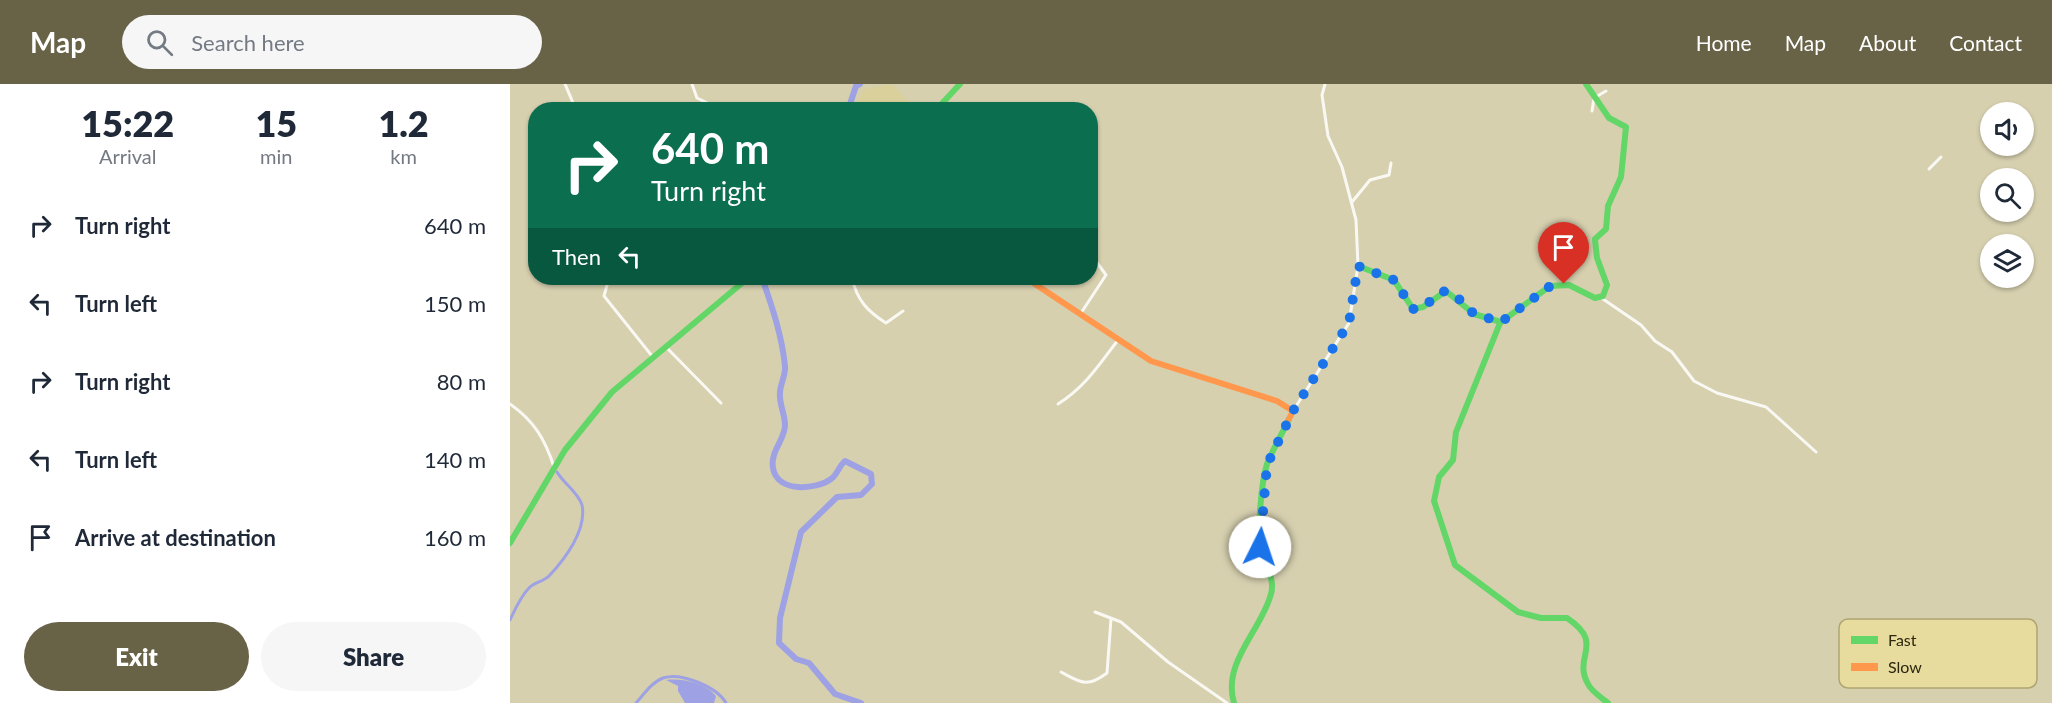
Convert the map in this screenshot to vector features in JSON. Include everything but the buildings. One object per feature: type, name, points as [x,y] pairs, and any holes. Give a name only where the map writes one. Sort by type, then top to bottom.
[{"type":"main road","points":[[943,102],[960,84]]},
{"type":"main road","points":[[1586,84],[1613,122],[1626,127],[1622,145],[1622,177],[1608,206],[1606,229],[1595,239],[1597,258],[1607,285],[1600,297],[1588,295],[1570,285],[1559,284],[1544,291],[1501,322],[1456,432],[1453,460],[1439,477],[1434,501],[1455,566],[1518,612],[1541,618],[1567,618],[1583,632],[1588,645],[1584,676],[1593,691],[1608,703]]},
{"type":"main road","points":[[1358,266],[1394,280],[1413,309],[1425,307],[1437,294],[1446,291],[1457,297],[1474,314],[1501,322]]},
{"type":"main road","points":[[510,543],[554,468],[581,429],[612,392],[740,285]]},
{"type":"main road","points":[[1037,285],[1081,312],[1118,340],[1159,364],[1277,401],[1293,411],[1267,465],[1263,493],[1260,547],[1273,583],[1272,592],[1236,662],[1232,693],[1234,703]]},
{"type":"street","points":[[565,84],[573,102]]},
{"type":"street","points":[[692,84],[698,98],[706,102]]},
{"type":"street","points":[[1293,411],[1349,323],[1358,266],[1356,220],[1352,202],[1342,167],[1328,136],[1322,95],[1325,84]]},
{"type":"street","points":[[1592,111],[1594,98],[1606,91]]},
{"type":"street","points":[[1929,169],[1941,157]]},
{"type":"street","points":[[1352,202],[1370,180],[1389,175],[1391,163]]},
{"type":"street","points":[[1081,312],[1106,275],[1098,264]]},
{"type":"street","points":[[607,285],[604,296],[653,357]]},
{"type":"street","points":[[854,285],[858,299],[865,308],[886,323],[903,311]]},
{"type":"street","points":[[1600,297],[1641,326],[1672,352],[1694,381],[1717,393],[1766,407],[1816,452]]},
{"type":"street","points":[[1058,404],[1077,392],[1093,376],[1118,340]]},
{"type":"street","points":[[665,347],[721,403]]},
{"type":"street","points":[[510,404],[539,430],[546,441],[554,468]]},
{"type":"street","points":[[1095,612],[1121,622],[1168,662],[1227,703]]},
{"type":"street","points":[[1061,672],[1081,683],[1095,682],[1107,673],[1110,619]]},
{"type":"shaded area","points":[[892,84],[909,102],[857,102],[864,89]]},
{"type":"water","points":[[666,680],[686,681],[700,685],[716,696],[714,703],[685,703],[678,691],[678,686]]},
{"type":"waterway","points":[[851,102],[856,86],[860,84]]},
{"type":"waterway","points":[[764,285],[779,332],[785,366],[780,390],[785,425],[774,456],[773,468],[776,476],[789,485],[807,487],[824,483],[833,477],[845,461],[871,474],[872,484],[861,495],[837,497],[801,532],[780,618],[779,643],[796,659],[809,663],[835,694],[861,703]]},
{"type":"waterway","points":[[510,620],[526,591],[533,584],[549,576],[562,561],[578,534],[583,515],[582,505],[557,472]]},
{"type":"waterway","points":[[636,703],[655,682],[671,677],[688,679],[707,686],[726,703]]},
{"type":"traffic: fast","points":[[943,102],[960,84]]},
{"type":"traffic: fast","points":[[1358,266],[1394,280],[1413,309],[1423,307],[1446,291],[1474,314],[1501,322],[1550,286],[1569,285],[1595,298],[1603,296],[1607,285],[1597,258],[1595,239],[1606,229],[1608,206],[1621,177],[1626,127],[1609,118],[1586,84]]},
{"type":"traffic: fast","points":[[510,543],[565,450],[612,392],[740,285]]},
{"type":"traffic: fast","points":[[1500,323],[1456,432],[1453,460],[1439,477],[1434,501],[1455,565],[1518,612],[1541,618],[1567,618],[1578,627],[1587,643],[1584,674],[1592,690],[1608,703]]},
{"type":"traffic: fast","points":[[1234,703],[1233,674],[1271,594],[1272,581],[1260,546],[1262,493],[1267,464],[1289,419]]},
{"type":"traffic: slow","points":[[1037,285],[1151,361],[1277,401],[1293,411],[1289,419]]},
{"type":"route","points":[[1260,547],[1267,465],[1293,411],[1349,323],[1352,316],[1358,266],[1394,280],[1406,295],[1413,309],[1418,310],[1425,307],[1437,294],[1446,291],[1457,297],[1474,314],[1484,319],[1501,322],[1549,287],[1564,284]]}]
